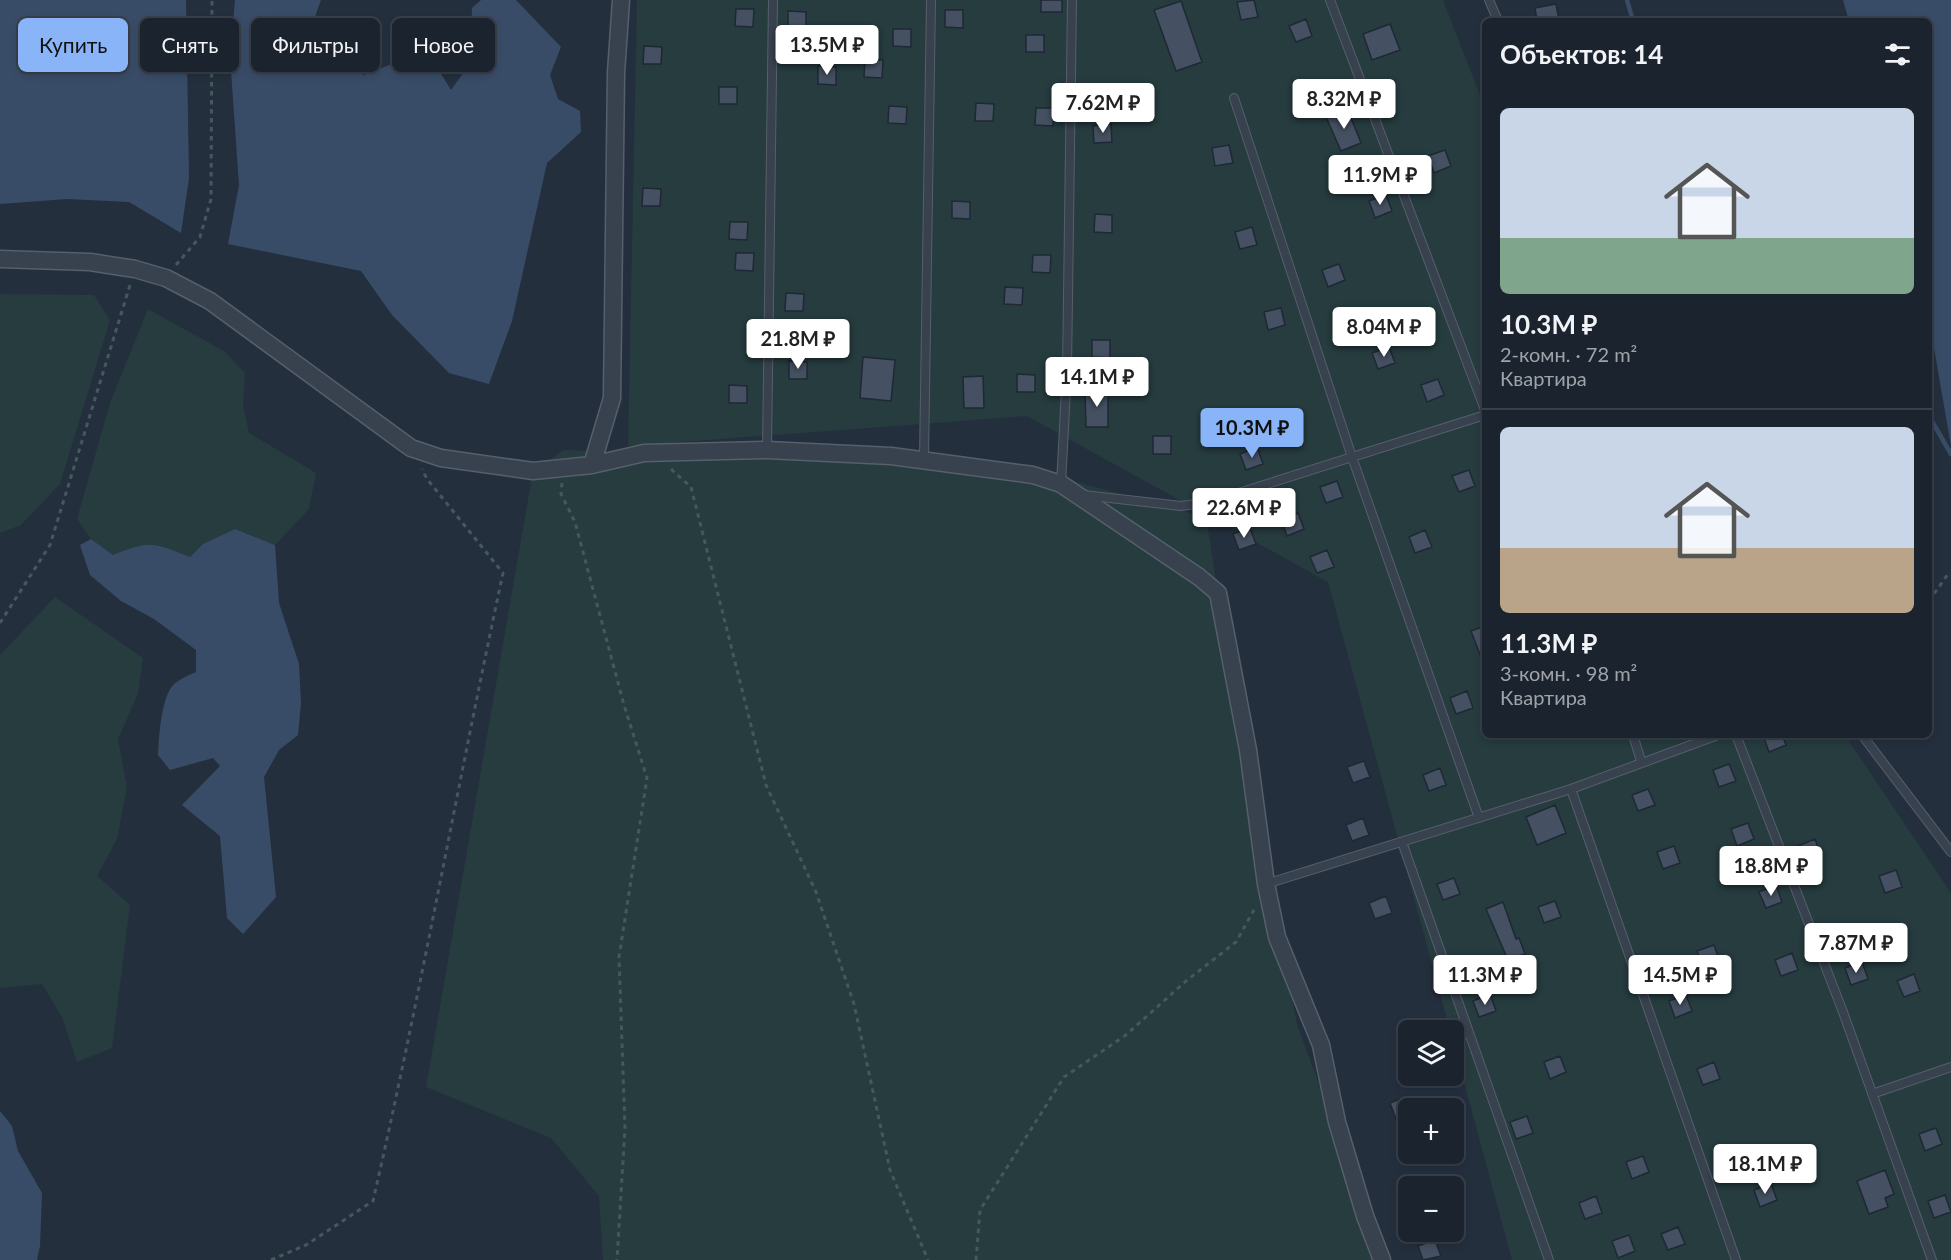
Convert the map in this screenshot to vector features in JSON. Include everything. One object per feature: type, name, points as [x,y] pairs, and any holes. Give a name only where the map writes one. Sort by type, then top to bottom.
[{"type":"street","points":[[592,465],[612,398],[616,73],[621,0]]},
{"type":"street","points":[[0,259],[90,262],[135,269],[166,278],[210,301],[411,448],[441,458],[532,471],[592,465],[644,453],[767,450],[924,459],[1033,475],[1061,484],[1152,544],[1218,593],[1248,750],[1266,884],[1277,937],[1321,1045],[1337,1122],[1365,1215],[1382,1260]]},
{"type":"lane","points":[[767,450],[773,0]]},
{"type":"lane","points":[[924,459],[931,0]]},
{"type":"lane","points":[[1061,484],[1067,371],[1072,0]]},
{"type":"lane","points":[[1330,0],[1482,402]]},
{"type":"lane","points":[[1489,0],[1497,18]]},
{"type":"lane","points":[[1234,98],[1352,457],[1479,818]]},
{"type":"lane","points":[[1076,494],[1181,506],[1210,502],[1482,416]]},
{"type":"lane","points":[[1634,738],[1641,761]]},
{"type":"lane","points":[[1266,884],[1571,789],[1641,761],[1709,738]]},
{"type":"lane","points":[[1737,738],[1843,1012],[1932,1260]]},
{"type":"lane","points":[[1864,738],[1951,852]]},
{"type":"lane","points":[[1571,789],[1736,1260]]},
{"type":"lane","points":[[1402,842],[1549,1260]]},
{"type":"lane","points":[[1872,1094],[1951,1067]]},
{"type":"path","points":[[166,278],[200,237],[211,199],[212,0]]},
{"type":"path","points":[[0,622],[50,545],[135,269]]},
{"type":"path","points":[[271,1260],[306,1245],[373,1201],[400,1083],[463,760],[503,573],[427,479],[411,448]]},
{"type":"path","points":[[653,453],[691,487],[766,784],[816,892],[854,1004],[890,1170],[928,1260]]},
{"type":"path","points":[[563,468],[561,494],[575,522],[624,705],[647,778],[619,957],[625,1128],[617,1260]]},
{"type":"path","points":[[1932,597],[1948,574],[1951,575]]},
{"type":"path","points":[[976,1260],[980,1210],[1064,1077],[1126,1035],[1186,981],[1236,942],[1266,884]]},
{"type":"green space","points":[[637,0],[1443,0],[1482,100],[1482,738],[1847,738],[1951,893],[1951,1260],[1512,1260],[1464,1082],[1464,1020],[1447,1020],[1328,582],[1027,416],[628,446]]},
{"type":"green space","points":[[0,294],[94,295],[110,320],[60,484],[21,525],[0,533]]},
{"type":"green space","points":[[148,309],[224,351],[245,373],[243,406],[249,433],[316,473],[309,509],[275,545],[235,529],[203,544],[190,557],[168,548],[152,545],[135,547],[113,555],[91,539],[77,519],[110,403]]},
{"type":"green space","points":[[564,450],[1017,466],[1206,517],[1249,792],[1297,1024],[1383,1260],[603,1260],[599,1196],[551,1138],[426,1087],[533,471]]},
{"type":"green space","points":[[55,597],[143,658],[138,694],[118,739],[127,787],[117,839],[97,876],[130,905],[112,1048],[77,1062],[62,1017],[42,984],[0,988],[0,655]]},
{"type":"water","points":[[0,0],[186,0],[186,18],[140,18],[140,72],[187,72],[189,178],[181,233],[129,202],[67,199],[0,204]]},
{"type":"water","points":[[235,0],[321,0],[315,18],[251,18],[251,72],[358,72],[364,75],[380,72],[380,69],[392,64],[392,72],[440,72],[451,90],[464,72],[495,72],[495,18],[472,18],[472,8],[481,0],[516,0],[561,47],[550,75],[558,99],[580,111],[581,132],[547,163],[512,321],[489,384],[449,373],[392,315],[361,271],[228,244],[239,185],[231,72],[239,72],[239,18],[233,18]]},
{"type":"water","points":[[1843,0],[1951,0],[1951,446],[1932,336],[1932,18],[1848,18]]},
{"type":"water","points":[[235,529],[275,545],[279,603],[299,664],[301,703],[298,735],[279,750],[264,777],[276,897],[243,934],[227,918],[220,836],[182,805],[220,766],[213,758],[170,770],[158,755],[166,698],[174,684],[196,672],[196,650],[154,619],[121,601],[90,575],[80,545],[91,539],[113,555],[135,547],[151,545],[168,548],[190,557],[203,544]]},
{"type":"water","points":[[0,1111],[12,1126],[18,1151],[42,1193],[40,1246],[37,1260],[0,1260]]},
{"type":"building","points":[[1041,0],[1062,0],[1062,12],[1041,12]]},
{"type":"building","points":[[1254,0],[1258,17],[1241,20],[1237,2]]},
{"type":"building","points":[[1181,1],[1202,62],[1176,71],[1154,10]]},
{"type":"building","points":[[1556,4],[1559,18],[1537,18],[1535,8]]},
{"type":"building","points":[[736,9],[754,9],[753,27],[735,26]]},
{"type":"building","points":[[945,10],[963,10],[963,28],[945,27]]},
{"type":"building","points":[[788,11],[806,12],[806,29],[788,29]]},
{"type":"building","points":[[1306,19],[1312,36],[1296,42],[1289,26]]},
{"type":"building","points":[[1390,24],[1400,50],[1372,60],[1363,34]]},
{"type":"building","points":[[893,29],[911,29],[911,47],[893,46]]},
{"type":"building","points":[[1026,35],[1044,35],[1044,52],[1026,52]]},
{"type":"building","points":[[644,46],[662,47],[661,64],[643,64]]},
{"type":"building","points":[[865,59],[883,60],[882,78],[864,77]]},
{"type":"building","points":[[818,66],[836,67],[836,85],[818,84]]},
{"type":"building","points":[[719,87],[737,87],[737,104],[719,104]]},
{"type":"building","points":[[976,103],[994,104],[993,121],[975,121]]},
{"type":"building","points":[[889,106],[907,107],[906,124],[888,123]]},
{"type":"building","points":[[1036,108],[1054,108],[1053,126],[1035,125]]},
{"type":"building","points":[[1347,108],[1361,143],[1341,151],[1326,117]]},
{"type":"building","points":[[1111,124],[1112,142],[1094,143],[1093,126]]},
{"type":"building","points":[[1229,145],[1233,163],[1215,166],[1212,148]]},
{"type":"building","points":[[1445,150],[1451,166],[1434,173],[1428,156]]},
{"type":"building","points":[[643,188],[661,189],[660,206],[642,206]]},
{"type":"building","points":[[1386,195],[1392,211],[1375,218],[1369,201]]},
{"type":"building","points":[[952,201],[970,202],[970,219],[952,218]]},
{"type":"building","points":[[1095,214],[1112,215],[1112,233],[1094,232]]},
{"type":"building","points":[[730,222],[748,222],[747,240],[729,239]]},
{"type":"building","points":[[1252,227],[1257,245],[1240,249],[1235,232]]},
{"type":"building","points":[[736,253],[754,253],[753,271],[735,270]]},
{"type":"building","points":[[1033,255],[1051,255],[1050,273],[1032,272]]},
{"type":"building","points":[[1339,264],[1345,280],[1328,287],[1322,270]]},
{"type":"building","points":[[1005,287],[1023,288],[1022,305],[1004,304]]},
{"type":"building","points":[[786,293],[804,294],[803,311],[785,311]]},
{"type":"building","points":[[1281,308],[1285,325],[1268,330],[1264,312]]},
{"type":"building","points":[[1092,340],[1110,340],[1110,358],[1092,357]]},
{"type":"building","points":[[1389,347],[1395,363],[1378,369],[1372,353]]},
{"type":"building","points":[[863,357],[895,360],[891,401],[860,398]]},
{"type":"building","points":[[789,361],[807,362],[807,379],[789,379]]},
{"type":"building","points":[[1017,374],[1035,375],[1035,392],[1017,392]]},
{"type":"building","points":[[983,376],[984,408],[964,408],[963,377]]},
{"type":"building","points":[[1438,379],[1444,395],[1427,402],[1421,385]]},
{"type":"building","points":[[729,385],[747,386],[747,403],[729,403]]},
{"type":"building","points":[[1085,390],[1108,390],[1108,427],[1086,427]]},
{"type":"building","points":[[1153,436],[1171,436],[1171,454],[1153,454]]},
{"type":"building","points":[[1257,447],[1263,464],[1246,470],[1240,454]]},
{"type":"building","points":[[1469,470],[1475,486],[1459,492],[1452,476]]},
{"type":"building","points":[[1337,481],[1343,497],[1326,503],[1320,487]]},
{"type":"building","points":[[1298,513],[1304,529],[1287,536],[1281,519]]},
{"type":"building","points":[[1250,528],[1256,544],[1239,550],[1233,534]]},
{"type":"building","points":[[1425,530],[1432,547],[1415,553],[1409,537]]},
{"type":"building","points":[[1327,550],[1334,567],[1317,573],[1310,557]]},
{"type":"building","points":[[1482,627],[1482,660],[1471,631]]},
{"type":"building","points":[[1467,691],[1473,708],[1456,714],[1450,698]]},
{"type":"building","points":[[1764,738],[1783,738],[1786,745],[1769,752]]},
{"type":"building","points":[[1364,761],[1370,777],[1353,783],[1347,767]]},
{"type":"building","points":[[1729,764],[1736,781],[1719,787],[1713,770]]},
{"type":"building","points":[[1440,768],[1446,785],[1429,791],[1423,775]]},
{"type":"building","points":[[1648,789],[1655,805],[1638,811],[1632,795]]},
{"type":"building","points":[[1555,805],[1566,833],[1537,845],[1526,817]]},
{"type":"building","points":[[1363,818],[1369,835],[1352,841],[1346,825]]},
{"type":"building","points":[[1748,823],[1754,839],[1737,846],[1731,829]]},
{"type":"building","points":[[1815,839],[1821,856],[1804,862],[1798,846]]},
{"type":"building","points":[[1674,846],[1680,863],[1663,869],[1657,852]]},
{"type":"building","points":[[1896,870],[1902,887],[1885,893],[1879,876]]},
{"type":"building","points":[[1454,878],[1460,894],[1443,900],[1437,884]]},
{"type":"building","points":[[1776,885],[1782,902],[1766,908],[1759,892]]},
{"type":"building","points":[[1386,896],[1392,913],[1375,919],[1369,903]]},
{"type":"building","points":[[1555,901],[1561,917],[1544,923],[1538,907]]},
{"type":"building","points":[[1503,902],[1516,939],[1519,938],[1525,954],[1508,960],[1486,909]]},
{"type":"building","points":[[1714,945],[1720,962],[1703,968],[1697,951]]},
{"type":"building","points":[[1792,953],[1798,970],[1781,976],[1775,960]]},
{"type":"building","points":[[1862,962],[1868,979],[1851,985],[1845,968]]},
{"type":"building","points":[[1914,974],[1920,991],[1904,997],[1897,981]]},
{"type":"building","points":[[1490,994],[1496,1011],[1479,1017],[1473,1001]]},
{"type":"building","points":[[1686,995],[1692,1011],[1675,1018],[1669,1001]]},
{"type":"building","points":[[1560,1056],[1566,1072],[1550,1079],[1544,1062]]},
{"type":"building","points":[[1714,1062],[1720,1079],[1703,1085],[1697,1069]]},
{"type":"building","points":[[1398,1100],[1398,1118],[1396,1119],[1390,1103]]},
{"type":"building","points":[[1527,1116],[1533,1133],[1516,1139],[1510,1122]]},
{"type":"building","points":[[1936,1128],[1942,1144],[1925,1151],[1919,1134]]},
{"type":"building","points":[[1643,1156],[1649,1172],[1632,1179],[1626,1162]]},
{"type":"building","points":[[1885,1170],[1894,1194],[1885,1198],[1888,1207],[1869,1214],[1857,1181]]},
{"type":"building","points":[[1771,1184],[1777,1200],[1760,1207],[1754,1190]]},
{"type":"building","points":[[1945,1195],[1951,1212],[1934,1218],[1928,1201]]},
{"type":"building","points":[[1596,1196],[1602,1213],[1585,1219],[1579,1203]]},
{"type":"building","points":[[1678,1227],[1685,1244],[1668,1250],[1661,1234]]},
{"type":"building","points":[[1629,1235],[1635,1251],[1618,1258],[1612,1241]]},
{"type":"building","points":[[1436,1242],[1441,1256],[1423,1260],[1418,1246]]},
{"type":"waterway","points":[[1627,0],[1632,18]]},
{"type":"waterway","points":[[1932,421],[1951,454]]}]
